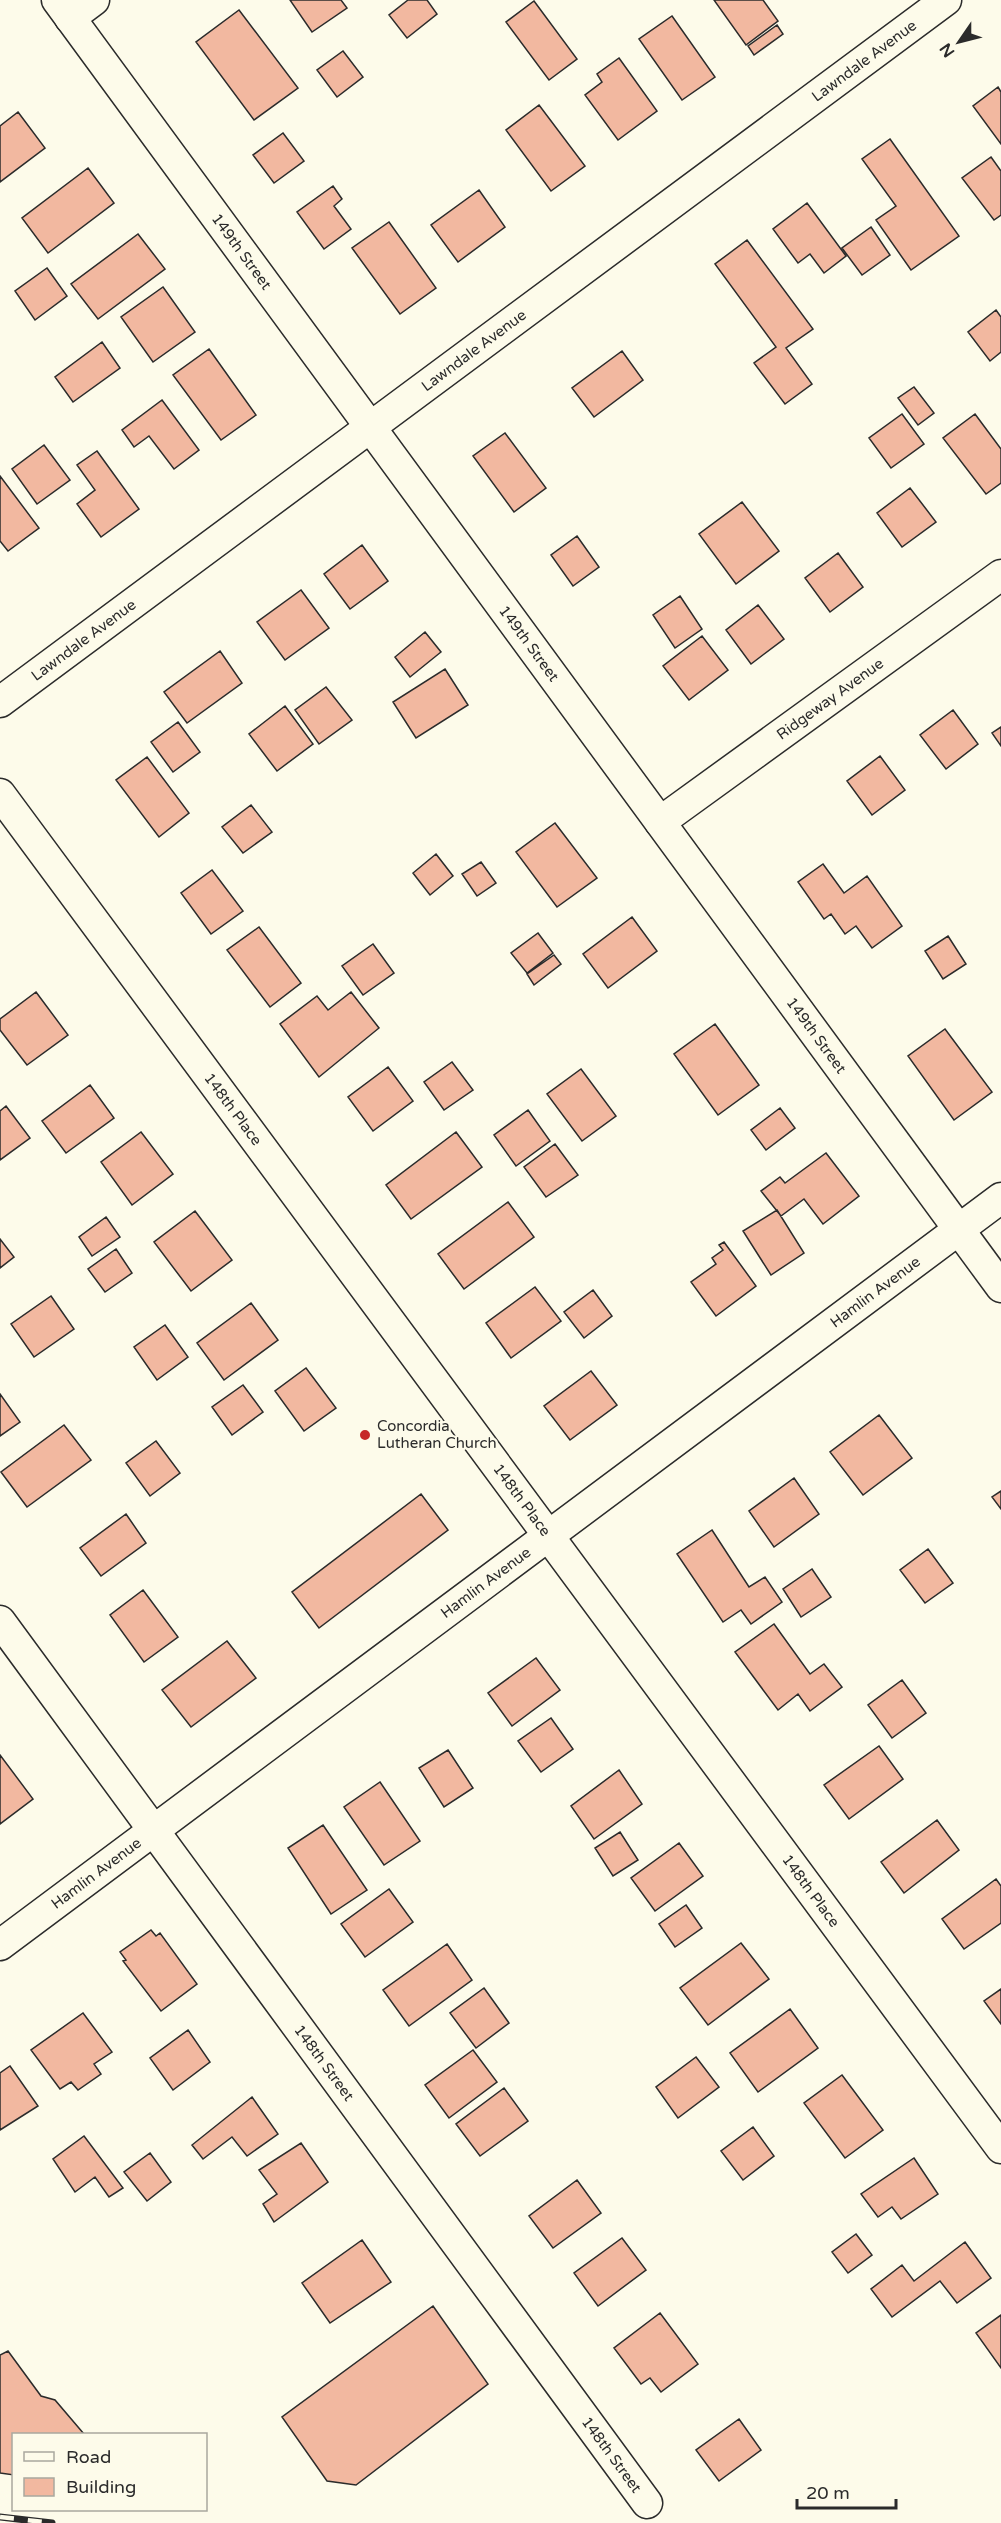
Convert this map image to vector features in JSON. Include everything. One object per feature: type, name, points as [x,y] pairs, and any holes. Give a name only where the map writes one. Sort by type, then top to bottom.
[{"type":"street","points":[[63,9],[94,0]]},
{"type":"street","name":"Lawndale Avenue","points":[[0,702],[945,0]]},
{"type":"street","name":"149th Street","points":[[63,9],[1001,1287]]},
{"type":"street","name":"Ridgeway Avenue","points":[[660,822],[1001,575]]},
{"type":"street","name":"148th Place","points":[[0,794],[1001,2148]]},
{"type":"street","name":"Hamlin Avenue","points":[[0,1945],[1001,1198]]},
{"type":"street","name":"148th Street","points":[[0,1621],[647,2503]]},
{"type":"building","points":[[290,0],[341,0],[347,8],[312,32]]},
{"type":"building","points":[[408,0],[427,0],[437,14],[407,38],[389,15]]},
{"type":"building","points":[[714,0],[763,0],[778,21],[746,45]]},
{"type":"building","points":[[534,1],[577,59],[549,80],[506,22]]},
{"type":"building","points":[[239,10],[298,88],[254,120],[196,42]]},
{"type":"building","points":[[672,16],[715,77],[682,100],[639,39]]},
{"type":"building","points":[[777,25],[783,34],[754,55],[748,46]]},
{"type":"building","points":[[343,51],[363,77],[337,97],[317,70]]},
{"type":"building","points":[[619,58],[657,111],[618,140],[585,95],[602,82],[597,74]]},
{"type":"building","points":[[998,87],[1001,92],[1001,144],[973,106]]},
{"type":"building","points":[[539,105],[585,166],[551,191],[506,130]]},
{"type":"building","points":[[18,112],[45,148],[0,182],[0,126]]},
{"type":"building","points":[[283,133],[304,161],[274,183],[253,155]]},
{"type":"building","points":[[890,139],[959,236],[911,270],[876,220],[896,206],[862,159]]},
{"type":"building","points":[[991,157],[1001,171],[1001,215],[994,220],[962,178]]},
{"type":"building","points":[[88,168],[114,203],[48,253],[22,218]]},
{"type":"building","points":[[333,186],[342,199],[334,206],[351,229],[324,249],[297,212]]},
{"type":"building","points":[[479,190],[505,227],[458,262],[431,225]]},
{"type":"building","points":[[807,203],[846,256],[824,273],[810,254],[798,263],[773,229]]},
{"type":"building","points":[[389,222],[436,288],[400,314],[352,248]]},
{"type":"building","points":[[871,227],[890,255],[862,275],[842,248]]},
{"type":"building","points":[[138,234],[165,269],[98,319],[71,284]]},
{"type":"building","points":[[747,240],[813,329],[786,348],[812,384],[785,404],[754,363],[776,347],[715,264]]},
{"type":"building","points":[[47,268],[67,296],[35,320],[15,291]]},
{"type":"building","points":[[163,287],[195,332],[153,362],[121,317]]},
{"type":"building","points":[[996,310],[1001,317],[1001,352],[990,361],[968,332]]},
{"type":"building","points":[[102,342],[120,368],[73,402],[55,377]]},
{"type":"building","points":[[209,349],[256,415],[221,440],[173,375]]},
{"type":"building","points":[[622,351],[643,380],[594,417],[572,388]]},
{"type":"building","points":[[914,387],[934,413],[918,425],[898,398]]},
{"type":"building","points":[[162,400],[199,450],[174,469],[149,436],[134,447],[122,430]]},
{"type":"building","points":[[902,414],[924,444],[891,468],[869,438]]},
{"type":"building","points":[[975,414],[1001,449],[1001,483],[986,494],[943,438]]},
{"type":"building","points":[[505,433],[546,488],[514,512],[473,456]]},
{"type":"building","points":[[44,445],[70,480],[37,504],[12,469]]},
{"type":"building","points":[[97,451],[139,509],[101,537],[77,504],[95,490],[77,465]]},
{"type":"building","points":[[0,476],[39,528],[8,551],[0,541]]},
{"type":"building","points":[[910,488],[936,522],[902,547],[877,513]]},
{"type":"building","points":[[742,502],[779,551],[736,584],[699,534]]},
{"type":"building","points":[[577,536],[599,567],[573,586],[551,555]]},
{"type":"building","points":[[362,545],[388,581],[350,609],[324,574]]},
{"type":"building","points":[[838,553],[863,587],[830,612],[805,578]]},
{"type":"building","points":[[301,590],[329,628],[285,660],[257,622]]},
{"type":"building","points":[[680,596],[702,629],[675,648],[653,615]]},
{"type":"building","points":[[758,605],[784,639],[751,664],[726,630]]},
{"type":"building","points":[[425,632],[441,652],[410,677],[395,657]]},
{"type":"building","points":[[702,636],[728,670],[689,700],[663,666]]},
{"type":"building","points":[[220,651],[242,683],[187,723],[164,692]]},
{"type":"building","points":[[445,669],[468,705],[416,738],[393,702]]},
{"type":"building","points":[[326,687],[352,720],[319,744],[295,710]]},
{"type":"building","points":[[285,706],[313,744],[277,771],[249,734]]},
{"type":"building","points":[[953,710],[978,744],[946,769],[920,735]]},
{"type":"building","points":[[178,722],[200,752],[173,772],[151,742]]},
{"type":"building","points":[[1001,727],[1001,746],[992,733]]},
{"type":"building","points":[[880,756],[905,790],[872,815],[847,781]]},
{"type":"building","points":[[147,757],[189,813],[159,837],[116,780]]},
{"type":"building","points":[[251,805],[272,832],[243,853],[222,827]]},
{"type":"building","points":[[555,823],[597,878],[557,907],[516,852]]},
{"type":"building","points":[[436,854],[453,876],[430,895],[413,873]]},
{"type":"building","points":[[481,862],[496,883],[477,896],[462,874]]},
{"type":"building","points":[[823,864],[844,893],[867,876],[902,926],[872,948],[856,926],[845,934],[831,914],[824,919],[798,882]]},
{"type":"building","points":[[212,870],[243,911],[211,934],[181,893]]},
{"type":"building","points":[[632,917],[657,951],[608,988],[583,954]]},
{"type":"building","points":[[259,927],[301,983],[270,1007],[227,950]]},
{"type":"building","points":[[538,933],[553,953],[527,973],[511,953]]},
{"type":"building","points":[[948,936],[966,964],[943,979],[925,951]]},
{"type":"building","points":[[373,944],[394,973],[363,995],[342,966]]},
{"type":"building","points":[[554,955],[561,964],[534,985],[527,974]]},
{"type":"building","points":[[36,992],[68,1035],[27,1065],[0,1030],[0,1019]]},
{"type":"building","points":[[351,992],[379,1028],[319,1077],[280,1024],[317,996],[328,1010]]},
{"type":"building","points":[[715,1024],[759,1085],[718,1115],[674,1054]]},
{"type":"building","points":[[945,1029],[992,1092],[954,1120],[908,1056]]},
{"type":"building","points":[[452,1062],[473,1090],[444,1110],[424,1082]]},
{"type":"building","points":[[388,1067],[413,1101],[373,1131],[348,1097]]},
{"type":"building","points":[[581,1069],[616,1116],[582,1141],[547,1094]]},
{"type":"building","points":[[90,1085],[114,1118],[66,1153],[42,1121]]},
{"type":"building","points":[[6,1106],[30,1138],[0,1160],[0,1111]]},
{"type":"building","points":[[780,1108],[795,1128],[766,1150],[751,1130]]},
{"type":"building","points":[[528,1110],[550,1141],[516,1166],[494,1135]]},
{"type":"building","points":[[141,1132],[173,1174],[132,1205],[101,1162]]},
{"type":"building","points":[[456,1132],[482,1167],[411,1219],[386,1185]]},
{"type":"building","points":[[555,1144],[578,1175],[546,1197],[524,1167]]},
{"type":"building","points":[[826,1153],[859,1196],[823,1224],[804,1199],[781,1216],[761,1191],[780,1177],[785,1183]]},
{"type":"building","points":[[508,1202],[534,1237],[464,1289],[438,1254]]},
{"type":"building","points":[[777,1210],[804,1253],[771,1275],[743,1231]]},
{"type":"building","points":[[195,1211],[232,1260],[191,1291],[154,1242]]},
{"type":"building","points":[[106,1217],[120,1237],[92,1256],[79,1237]]},
{"type":"building","points":[[0,1239],[14,1257],[0,1268]]},
{"type":"building","points":[[724,1242],[756,1286],[716,1316],[691,1282],[716,1264],[712,1258],[723,1250],[719,1245]]},
{"type":"building","points":[[116,1249],[132,1273],[105,1292],[88,1269]]},
{"type":"building","points":[[535,1287],[561,1321],[511,1358],[486,1323]]},
{"type":"building","points":[[593,1290],[612,1316],[584,1338],[564,1312]]},
{"type":"building","points":[[51,1296],[74,1329],[34,1357],[11,1324]]},
{"type":"building","points":[[251,1303],[278,1340],[224,1380],[197,1343]]},
{"type":"building","points":[[165,1325],[188,1357],[157,1380],[134,1347]]},
{"type":"building","points":[[306,1368],[336,1408],[304,1431],[275,1391]]},
{"type":"building","points":[[591,1371],[617,1405],[570,1440],[544,1406]]},
{"type":"building","points":[[243,1385],[263,1412],[232,1435],[212,1407]]},
{"type":"building","points":[[0,1394],[20,1422],[0,1436]]},
{"type":"building","points":[[879,1415],[912,1458],[863,1495],[830,1452]]},
{"type":"building","points":[[64,1425],[91,1460],[27,1507],[1,1472]]},
{"type":"building","points":[[156,1441],[180,1473],[150,1496],[126,1463]]},
{"type":"building","points":[[794,1478],[819,1514],[774,1547],[749,1511]]},
{"type":"building","points":[[1001,1491],[1001,1509],[992,1497]]},
{"type":"building","points":[[421,1494],[448,1530],[319,1628],[292,1592]]},
{"type":"building","points":[[126,1514],[146,1543],[101,1576],[80,1548]]},
{"type":"building","points":[[712,1530],[749,1587],[765,1577],[782,1602],[751,1624],[741,1610],[723,1622],[677,1554]]},
{"type":"building","points":[[928,1549],[953,1583],[925,1603],[900,1570]]},
{"type":"building","points":[[812,1569],[831,1597],[801,1617],[783,1589]]},
{"type":"building","points":[[143,1590],[178,1637],[144,1662],[110,1615]]},
{"type":"building","points":[[774,1624],[810,1674],[824,1664],[842,1687],[810,1711],[798,1694],[778,1710],[735,1652]]},
{"type":"building","points":[[227,1641],[256,1678],[191,1727],[162,1690]]},
{"type":"building","points":[[536,1658],[560,1690],[512,1726],[488,1693]]},
{"type":"building","points":[[902,1680],[926,1713],[892,1738],[868,1705]]},
{"type":"building","points":[[551,1718],[573,1749],[541,1772],[518,1741]]},
{"type":"building","points":[[879,1746],[903,1779],[849,1819],[824,1785]]},
{"type":"building","points":[[448,1750],[473,1788],[444,1807],[419,1768]]},
{"type":"building","points":[[0,1755],[33,1799],[0,1824]]},
{"type":"building","points":[[619,1770],[642,1804],[594,1839],[571,1806]]},
{"type":"building","points":[[380,1782],[420,1841],[384,1865],[344,1807]]},
{"type":"building","points":[[937,1820],[959,1850],[904,1893],[881,1862]]},
{"type":"building","points":[[323,1825],[367,1890],[331,1914],[288,1848]]},
{"type":"building","points":[[620,1832],[638,1860],[613,1876],[595,1848]]},
{"type":"building","points":[[679,1843],[703,1876],[655,1911],[631,1878]]},
{"type":"building","points":[[996,1879],[1001,1886],[1001,1923],[964,1949],[942,1919]]},
{"type":"building","points":[[389,1889],[413,1922],[365,1957],[341,1924]]},
{"type":"building","points":[[686,1905],[702,1928],[675,1947],[659,1924]]},
{"type":"building","points":[[151,1930],[156,1936],[160,1933],[197,1984],[161,2011],[123,1961],[126,1960],[120,1952]]},
{"type":"building","points":[[741,1943],[769,1979],[708,2025],[680,1988]]},
{"type":"building","points":[[447,1944],[472,1980],[409,2026],[383,1990]]},
{"type":"building","points":[[484,1988],[509,2023],[476,2048],[450,2013]]},
{"type":"building","points":[[1001,1989],[1001,2024],[984,2001]]},
{"type":"building","points":[[790,2009],[818,2048],[758,2092],[730,2053]]},
{"type":"building","points":[[83,2013],[112,2052],[94,2064],[101,2074],[78,2090],[71,2082],[60,2089],[31,2050]]},
{"type":"building","points":[[188,2030],[210,2062],[173,2090],[150,2058]]},
{"type":"building","points":[[473,2050],[497,2082],[449,2118],[425,2085]]},
{"type":"building","points":[[696,2057],[719,2087],[678,2118],[656,2087]]},
{"type":"building","points":[[10,2066],[38,2106],[0,2130],[0,2073]]},
{"type":"building","points":[[842,2075],[883,2130],[845,2158],[804,2103]]},
{"type":"building","points":[[504,2088],[528,2121],[480,2156],[456,2124]]},
{"type":"building","points":[[252,2097],[278,2134],[247,2156],[232,2137],[203,2159],[192,2145]]},
{"type":"building","points":[[753,2127],[774,2156],[743,2180],[721,2151]]},
{"type":"building","points":[[84,2136],[123,2188],[109,2197],[95,2177],[75,2192],[53,2159]]},
{"type":"building","points":[[301,2143],[328,2182],[274,2222],[263,2204],[277,2194],[259,2170]]},
{"type":"building","points":[[150,2153],[171,2182],[147,2201],[124,2172]]},
{"type":"building","points":[[914,2158],[938,2194],[901,2219],[892,2207],[878,2217],[861,2194]]},
{"type":"building","points":[[577,2180],[601,2213],[553,2248],[529,2216]]},
{"type":"building","points":[[856,2234],[872,2255],[848,2273],[832,2252]]},
{"type":"building","points":[[622,2238],[646,2270],[598,2306],[574,2273]]},
{"type":"building","points":[[362,2240],[391,2282],[330,2323],[302,2283]]},
{"type":"building","points":[[965,2242],[991,2278],[957,2303],[940,2281],[892,2317],[871,2289],[902,2265],[914,2281]]},
{"type":"building","points":[[433,2306],[488,2384],[356,2485],[327,2481],[282,2417]]},
{"type":"building","points":[[660,2313],[698,2364],[661,2392],[650,2378],[641,2384],[614,2348]]},
{"type":"building","points":[[1001,2315],[1001,2368],[976,2333]]},
{"type":"building","points":[[8,2351],[41,2396],[55,2400],[83,2433],[12,2433],[12,2475],[0,2473],[0,2355]]},
{"type":"building","points":[[739,2419],[761,2450],[719,2481],[696,2450]]},
{"type":"railway","points":[[0,2517],[52,2523]]},
{"type":"place","name":"Concordia Lutheran Church","points":[[365,1435]]}]
